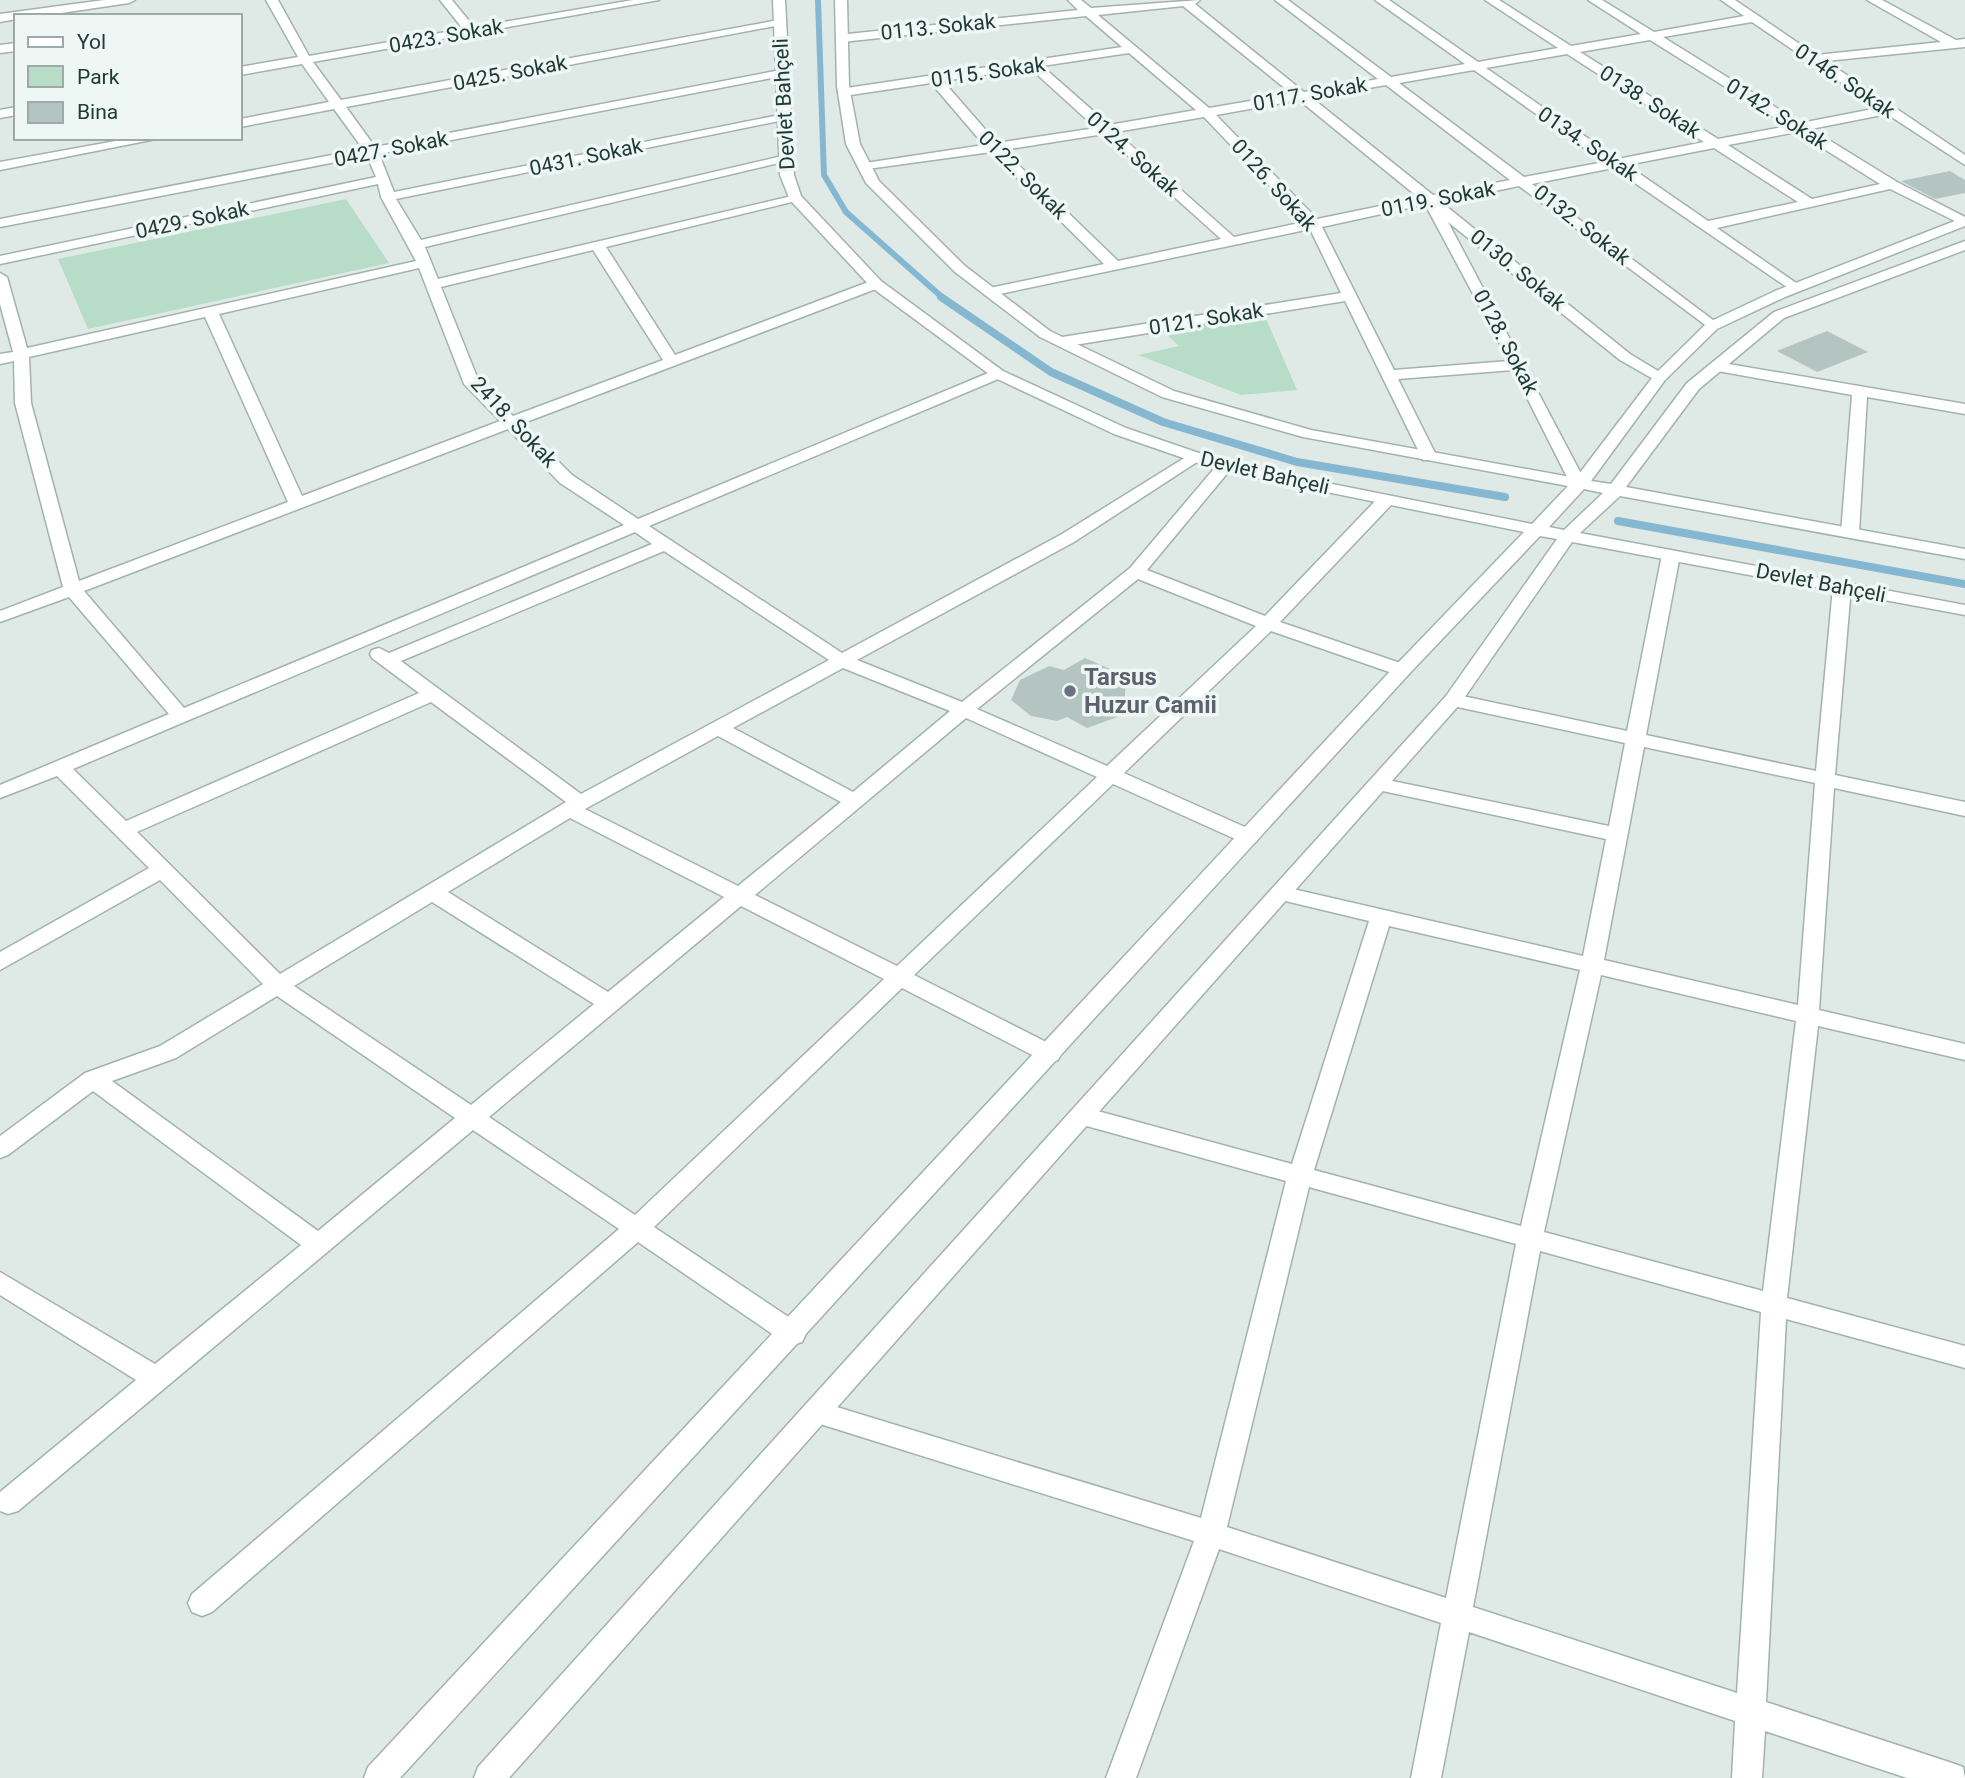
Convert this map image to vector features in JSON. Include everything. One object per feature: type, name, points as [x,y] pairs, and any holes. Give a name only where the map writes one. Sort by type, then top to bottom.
[{"type":"street","points":[[52,14],[91,11],[129,0]]},
{"type":"street","name":"2418. Sokak","points":[[272,0],[305,60],[372,152],[384,179],[388,197],[425,262],[472,384],[566,479],[842,661],[964,710],[1249,837]]},
{"type":"street","points":[[446,0],[471,31]]},
{"type":"street","name":"0423. Sokak","points":[[242,71],[653,0]]},
{"type":"street","name":"Devlet Bahçeli","points":[[779,0],[786,174],[795,197],[876,284],[998,374],[1120,431],[1224,467],[1567,536],[1965,610]]},
{"type":"street","name":"Devlet Bahçeli","points":[[841,0],[844,92],[853,144],[865,167],[883,193],[960,269],[1045,334],[1168,394],[1309,435],[1965,554]]},
{"type":"street","name":"0126. Sokak","points":[[1074,0],[1206,112],[1314,224],[1429,457]]},
{"type":"street","name":"0113. Sokak","points":[[842,38],[1202,0]]},
{"type":"street","name":"0132. Sokak","points":[[1281,0],[1525,181],[1712,326]]},
{"type":"street","name":"0134. Sokak","points":[[1381,0],[1794,288]]},
{"type":"street","name":"0138. Sokak","points":[[1491,0],[1809,203]]},
{"type":"street","name":"0142. Sokak","points":[[1594,0],[1892,185],[1965,221]]},
{"type":"street","name":"0146. Sokak","points":[[1727,0],[1965,161]]},
{"type":"street","points":[[1873,0],[1959,43]]},
{"type":"street","name":"0130. Sokak","points":[[1184,1],[1614,348],[1660,377]]},
{"type":"street","name":"0117. Sokak","points":[[865,167],[1105,130],[1755,18]]},
{"type":"street","name":"0425. Sokak","points":[[242,123],[780,21]]},
{"type":"street","points":[[1813,59],[1959,43]]},
{"type":"street","name":"0115. Sokak","points":[[844,92],[1035,66],[1132,49]]},
{"type":"street","name":"0124. Sokak","points":[[1035,66],[1231,241]]},
{"type":"street","name":"0427. Sokak","points":[[0,223],[782,72]]},
{"type":"street","name":"0122. Sokak","points":[[935,80],[993,148],[1115,265]]},
{"type":"street","name":"0119. Sokak","points":[[990,292],[1429,200],[1887,110]]},
{"type":"street","name":"0431. Sokak","points":[[388,197],[784,116]]},
{"type":"street","points":[[0,166],[144,140]]},
{"type":"street","points":[[417,245],[786,157]]},
{"type":"street","name":"0429. Sokak","points":[[0,260],[384,179]]},
{"type":"street","points":[[1706,226],[1892,185]]},
{"type":"street","points":[[433,285],[795,197]]},
{"type":"street","name":"0128. Sokak","points":[[1429,200],[1519,365],[1579,485]]},
{"type":"street","points":[[379,1778],[793,1334],[1402,670],[1538,530],[1579,485],[1660,377],[1712,326],[1794,288],[1965,221]]},
{"type":"street","points":[[597,245],[671,361]]},
{"type":"street","points":[[489,1778],[1453,700],[1567,536],[1615,491],[1693,386],[1779,315],[1965,245]]},
{"type":"street","points":[[0,359],[425,262]]},
{"type":"street","points":[[0,277],[21,354],[23,403],[72,589],[181,716]]},
{"type":"street","points":[[0,617],[876,284]]},
{"type":"street","name":"0121. Sokak","points":[[1062,342],[1349,296]]},
{"type":"street","points":[[210,311],[297,503]]},
{"type":"street","points":[[1388,375],[1519,365]]},
{"type":"street","points":[[1717,367],[1965,409]]},
{"type":"street","points":[[0,792],[998,374]]},
{"type":"street","points":[[1850,533],[1860,391]]},
{"type":"street","points":[[0,1149],[93,1079],[168,1052],[574,806],[1068,538],[1195,457]]},
{"type":"street","points":[[8,1502],[964,710],[1136,572],[1224,467]]},
{"type":"street","points":[[202,1604],[636,1229],[1268,624],[1386,500]]},
{"type":"street","points":[[388,660],[664,545]]},
{"type":"street","points":[[1426,1778],[1455,1615],[1530,1238],[1592,965],[1671,555]]},
{"type":"street","points":[[1136,572],[1268,624],[1402,670]]},
{"type":"street","points":[[1747,1778],[1774,1304],[1808,1015],[1842,587]]},
{"type":"street","points":[[361,640],[574,806],[739,897],[901,976],[1050,1054]]},
{"type":"street","points":[[124,830],[433,694]]},
{"type":"street","points":[[1453,700],[1965,809]]},
{"type":"street","points":[[718,728],[855,801]]},
{"type":"street","points":[[60,767],[278,986],[471,1119],[793,1334]]},
{"type":"street","points":[[1378,783],[1617,835]]},
{"type":"street","points":[[0,962],[162,870]]},
{"type":"street","points":[[432,892],[610,1004]]},
{"type":"street","points":[[1280,893],[1965,1052]]},
{"type":"street","points":[[1121,1778],[1212,1534],[1300,1175],[1381,916]]},
{"type":"street","points":[[93,1079],[319,1245]]},
{"type":"street","points":[[1083,1116],[1965,1357]]},
{"type":"street","points":[[0,1282],[157,1379]]},
{"type":"street","points":[[817,1412],[1212,1534],[1952,1778]]},
{"type":"green space","points":[[346,199],[389,263],[88,329],[58,259]]},
{"type":"green space","points":[[1264,314],[1297,390],[1241,395],[1138,355],[1179,346],[1163,331]]},
{"type":"building","points":[[1950,171],[1965,180],[1965,193],[1935,199],[1901,181]]},
{"type":"building","points":[[1827,331],[1868,352],[1817,372],[1777,351]]},
{"type":"building","name":"Tarsus Huzur Camii","points":[[1085,658],[1117,672],[1126,683],[1123,715],[1087,728],[1067,717],[1057,721],[1031,716],[1011,700],[1020,680],[1049,666],[1064,670]]},
{"type":"waterway","points":[[818,0],[824,175],[846,212],[943,298]]},
{"type":"waterway","points":[[941,297],[1051,372],[1163,422],[1297,462],[1505,497]]},
{"type":"waterway","points":[[1618,521],[1965,584]]},
{"type":"place","name":"Tarsus Huzur Camii","points":[[1070,691]]}]
